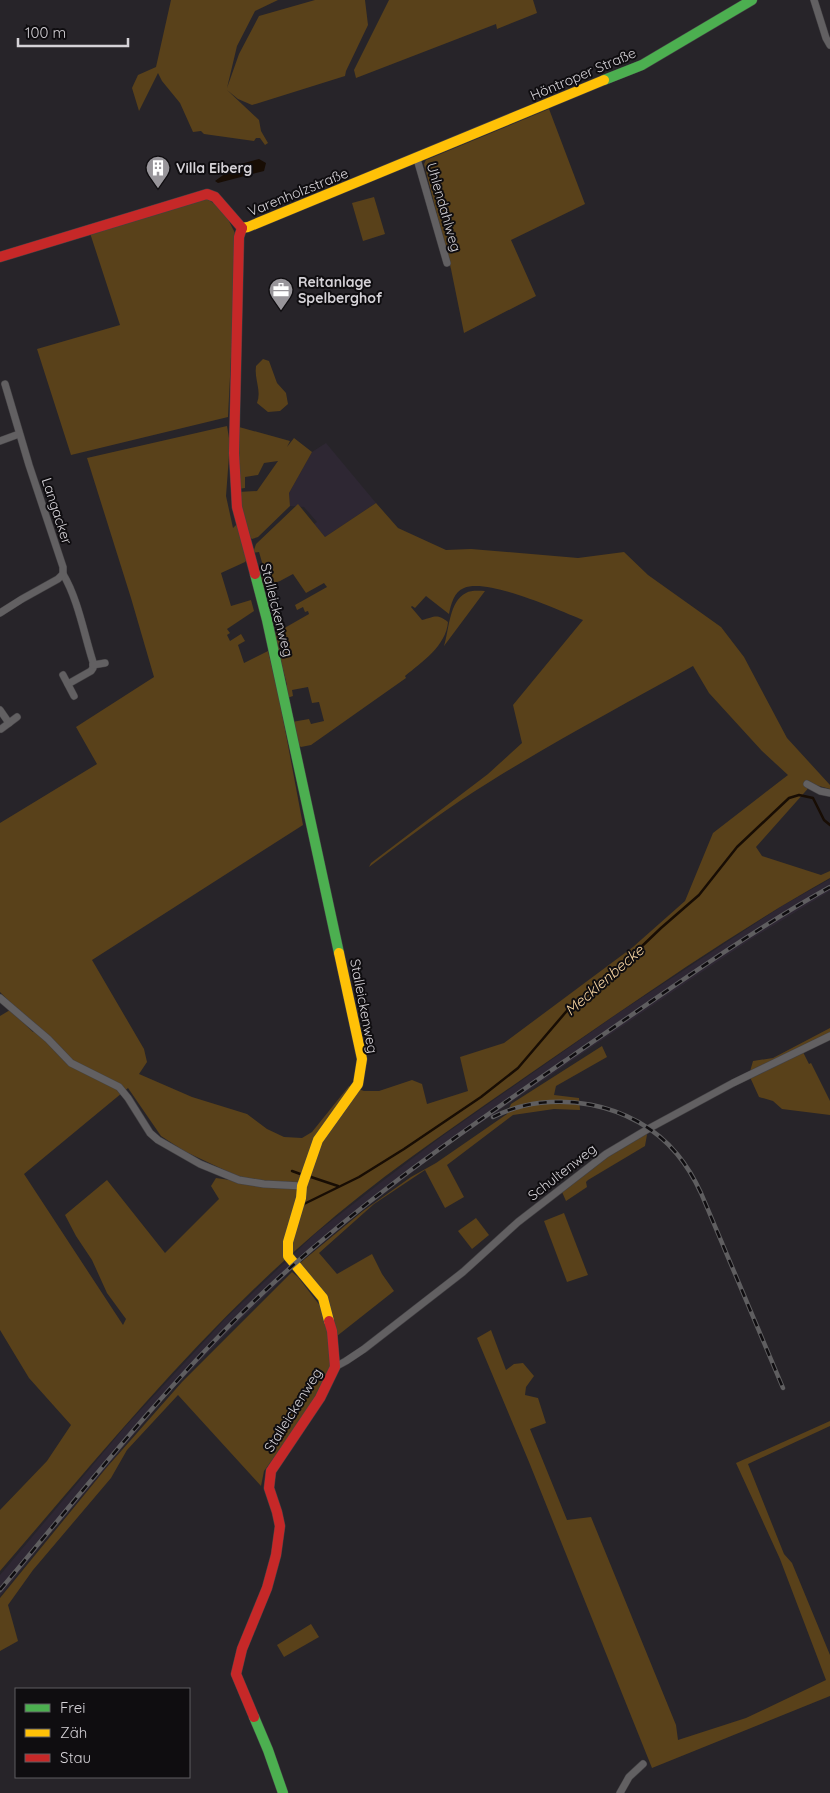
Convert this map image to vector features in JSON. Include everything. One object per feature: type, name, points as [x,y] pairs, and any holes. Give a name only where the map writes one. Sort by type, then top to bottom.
[{"type":"street","name":"Höntroper Straße","points":[[417,158],[642,65],[752,0]]},
{"type":"street","points":[[814,0],[830,45]]},
{"type":"street","name":"Varenholzstraße","points":[[0,257],[208,194],[216,197],[242,228],[248,227],[417,158]]},
{"type":"street","name":"Uhlendahlweg","points":[[417,158],[447,263]]},
{"type":"street","name":"Stalleickenweg","points":[[242,228],[239,237],[234,444],[237,507],[268,622],[362,1059],[358,1084],[318,1140],[304,1178],[301,1198],[288,1242],[287,1252],[288,1256],[322,1298],[332,1331],[336,1366],[320,1398],[271,1471],[268,1483],[281,1522],[280,1533],[271,1576],[237,1661],[236,1674],[268,1750],[283,1793]]},
{"type":"street","name":"Langacker","points":[[5,384],[19,434],[93,665]]},
{"type":"street","points":[[0,441],[19,434]]},
{"type":"street","points":[[0,613],[58,579],[63,574]]},
{"type":"street","points":[[68,684],[91,670],[93,665],[105,663]]},
{"type":"street","points":[[63,675],[74,696]]},
{"type":"street","points":[[0,710],[9,723]]},
{"type":"street","points":[[1,729],[17,717]]},
{"type":"street","points":[[807,784],[820,791],[830,793]]},
{"type":"street","points":[[0,998],[48,1039],[71,1063],[119,1087],[150,1133],[158,1140],[200,1164],[239,1180],[264,1184],[304,1178]]},
{"type":"street","name":"Schultenweg","points":[[336,1366],[346,1362],[364,1349],[463,1272],[518,1222],[606,1154],[733,1083],[830,1036]]},
{"type":"street","points":[[620,1793],[629,1777],[643,1764]]},
{"type":"shaded area","points":[[171,0],[278,0],[255,11],[237,46],[227,88],[239,54],[259,16],[315,0],[365,0],[368,25],[345,76],[252,105],[238,99],[227,90],[259,120],[261,131],[268,143],[265,145],[260,138],[256,138],[254,141],[204,134],[201,131],[193,132],[180,103],[162,81],[158,73],[139,111],[132,88],[138,75],[156,67]]},
{"type":"shaded area","points":[[389,0],[533,0],[537,13],[497,29],[496,24],[356,78],[354,70]]},
{"type":"shaded area","points":[[549,109],[585,204],[511,240],[536,296],[464,333],[451,269],[424,164],[426,160]]},
{"type":"shaded area","points":[[259,159],[266,163],[264,171],[218,183],[215,181],[237,165]]},
{"type":"shaded area","points":[[374,197],[385,234],[363,241],[352,203]]},
{"type":"shaded area","points":[[202,198],[215,204],[224,213],[237,237],[228,417],[71,455],[37,349],[120,325],[90,233]]},
{"type":"shaded area","points":[[263,359],[269,361],[277,383],[286,393],[288,404],[280,411],[268,412],[257,403],[259,394],[256,366]]},
{"type":"shaded area","points":[[227,426],[229,456],[226,496],[233,528],[238,523],[248,558],[245,562],[221,573],[231,606],[251,600],[254,611],[227,629],[230,633],[227,635],[230,641],[241,634],[245,641],[238,645],[244,663],[268,651],[278,692],[303,825],[92,960],[144,1049],[147,1062],[139,1074],[192,1097],[247,1114],[267,1129],[284,1137],[302,1138],[312,1132],[349,1086],[364,1091],[379,1091],[412,1080],[422,1084],[427,1104],[468,1091],[460,1057],[504,1043],[633,947],[685,901],[713,833],[788,775],[762,751],[709,693],[693,666],[491,781],[414,833],[369,867],[371,863],[488,774],[522,743],[513,705],[583,620],[523,596],[489,587],[475,586],[464,588],[458,592],[453,599],[449,614],[426,596],[415,608],[411,607],[422,620],[438,617],[448,622],[443,639],[438,646],[426,659],[405,676],[406,678],[311,745],[301,747],[298,745],[292,722],[309,719],[311,724],[324,721],[319,702],[312,703],[308,687],[292,690],[293,696],[287,698],[285,687],[287,685],[274,634],[309,614],[308,611],[305,612],[303,607],[297,610],[295,605],[327,587],[324,583],[306,593],[293,574],[263,587],[259,578],[266,576],[259,552],[253,553],[256,544],[298,504],[325,537],[376,503],[398,528],[446,550],[471,549],[578,558],[624,552],[648,575],[721,627],[744,657],[787,738],[830,785],[830,789],[812,784],[756,847],[762,856],[821,875],[830,871],[830,878],[752,924],[639,998],[446,1132],[338,1213],[270,1273],[189,1355],[112,1440],[0,1571],[0,1510],[47,1461],[71,1425],[29,1378],[0,1330],[0,1016],[10,1010],[33,1032],[37,1030],[0,992],[0,823],[97,764],[76,727],[154,677],[87,458]],"holes":[[[128,1088],[161,1136],[184,1151],[237,1176],[264,1182],[301,1185],[264,1185],[216,1178],[211,1186],[219,1199],[165,1253],[107,1180],[65,1215],[92,1260],[107,1293],[126,1319],[123,1325],[24,1174]]]},
{"type":"shaded area","points":[[239,427],[290,441],[287,447],[294,438],[312,452],[289,493],[290,506],[258,537],[252,539],[248,536],[238,492],[257,491],[278,461],[264,463],[258,475],[245,477],[245,488],[238,489]]},
{"type":"shaded area","points":[[326,443],[376,503],[325,537],[314,524],[317,522],[304,507],[290,506],[289,493],[312,452]]},
{"type":"shaded area","points":[[485,591],[444,646],[450,617],[460,597],[468,592]]},
{"type":"shaded area","points":[[830,879],[830,891],[753,938],[447,1146],[359,1213],[298,1264],[168,1394],[0,1596],[0,1575],[124,1428],[225,1319],[316,1233],[441,1137],[620,1012],[782,906]]},
{"type":"shaded area","points":[[830,1028],[830,1036],[802,1050],[809,1064],[811,1063],[830,1101],[830,1115],[782,1109],[773,1101],[759,1097],[749,1075],[753,1061],[773,1058]]},
{"type":"shaded area","points":[[602,1046],[607,1057],[556,1086],[554,1095],[579,1098],[580,1110],[554,1109],[513,1115],[447,1165],[464,1197],[445,1208],[425,1170],[374,1204],[319,1253],[337,1274],[372,1254],[382,1274],[394,1291],[337,1336],[300,1263],[363,1211],[507,1114],[511,1104]]},
{"type":"shaded area","points":[[648,1129],[645,1146],[588,1180],[586,1182],[587,1187],[566,1201],[562,1192]]},
{"type":"shaded area","points":[[564,1213],[588,1275],[567,1282],[544,1221]]},
{"type":"shaded area","points":[[476,1218],[489,1235],[472,1249],[458,1231]]},
{"type":"shaded area","points":[[292,1272],[324,1311],[332,1365],[310,1408],[264,1471],[261,1486],[178,1395],[127,1450],[111,1478],[33,1570],[8,1605],[18,1641],[0,1651],[0,1598],[107,1467],[182,1382]]},
{"type":"shaded area","points":[[491,1330],[506,1370],[514,1364],[523,1363],[534,1376],[526,1387],[525,1395],[538,1398],[546,1423],[530,1429],[567,1520],[591,1517],[676,1725],[678,1740],[746,1718],[826,1680],[780,1559],[736,1463],[830,1421],[830,1426],[748,1464],[784,1554],[792,1563],[830,1655],[830,1696],[652,1768],[477,1338]]},
{"type":"shaded area","points":[[311,1624],[319,1637],[284,1657],[277,1645]]},
{"type":"waterway","name":"Mecklenbecke","points":[[304,1204],[359,1177],[404,1149],[481,1097],[518,1068],[571,1006],[618,969],[699,895],[737,847],[789,798],[799,795],[813,798],[824,820],[830,825]]},
{"type":"waterway","points":[[292,1171],[303,1175]]},
{"type":"waterway","points":[[308,1176],[338,1186]]},
{"type":"railway","points":[[0,1590],[181,1376],[284,1273],[363,1207],[445,1145],[732,947],[830,887]]},
{"type":"railway","points":[[493,1117],[516,1108],[541,1103],[566,1102],[591,1105],[615,1112],[638,1122],[659,1136],[681,1159],[699,1188],[783,1388]]},
{"type":"traffic: fast","points":[[604,80],[642,65],[752,0]]},
{"type":"traffic: fast","points":[[255,574],[267,620],[339,953]]},
{"type":"traffic: fast","points":[[254,1717],[283,1793]]},
{"type":"traffic: slow","points":[[242,228],[604,80]]},
{"type":"traffic: slow","points":[[329,1321],[323,1298],[288,1256],[288,1242],[301,1198],[302,1186],[318,1140],[358,1084],[362,1059],[339,953]]},
{"type":"traffic: jam","points":[[0,257],[207,194],[215,197],[242,228]]},
{"type":"traffic: jam","points":[[242,228],[239,237],[234,453],[237,507],[255,574]]},
{"type":"traffic: jam","points":[[254,1717],[236,1674],[242,1649],[267,1588],[276,1555],[280,1526],[269,1488],[271,1471],[320,1398],[335,1367],[332,1331],[329,1321]]},
{"type":"place","name":"Villa Eiberg","points":[[158,189]]},
{"type":"place","name":"Reitanlage Spelberghof","points":[[281,311]]}]
